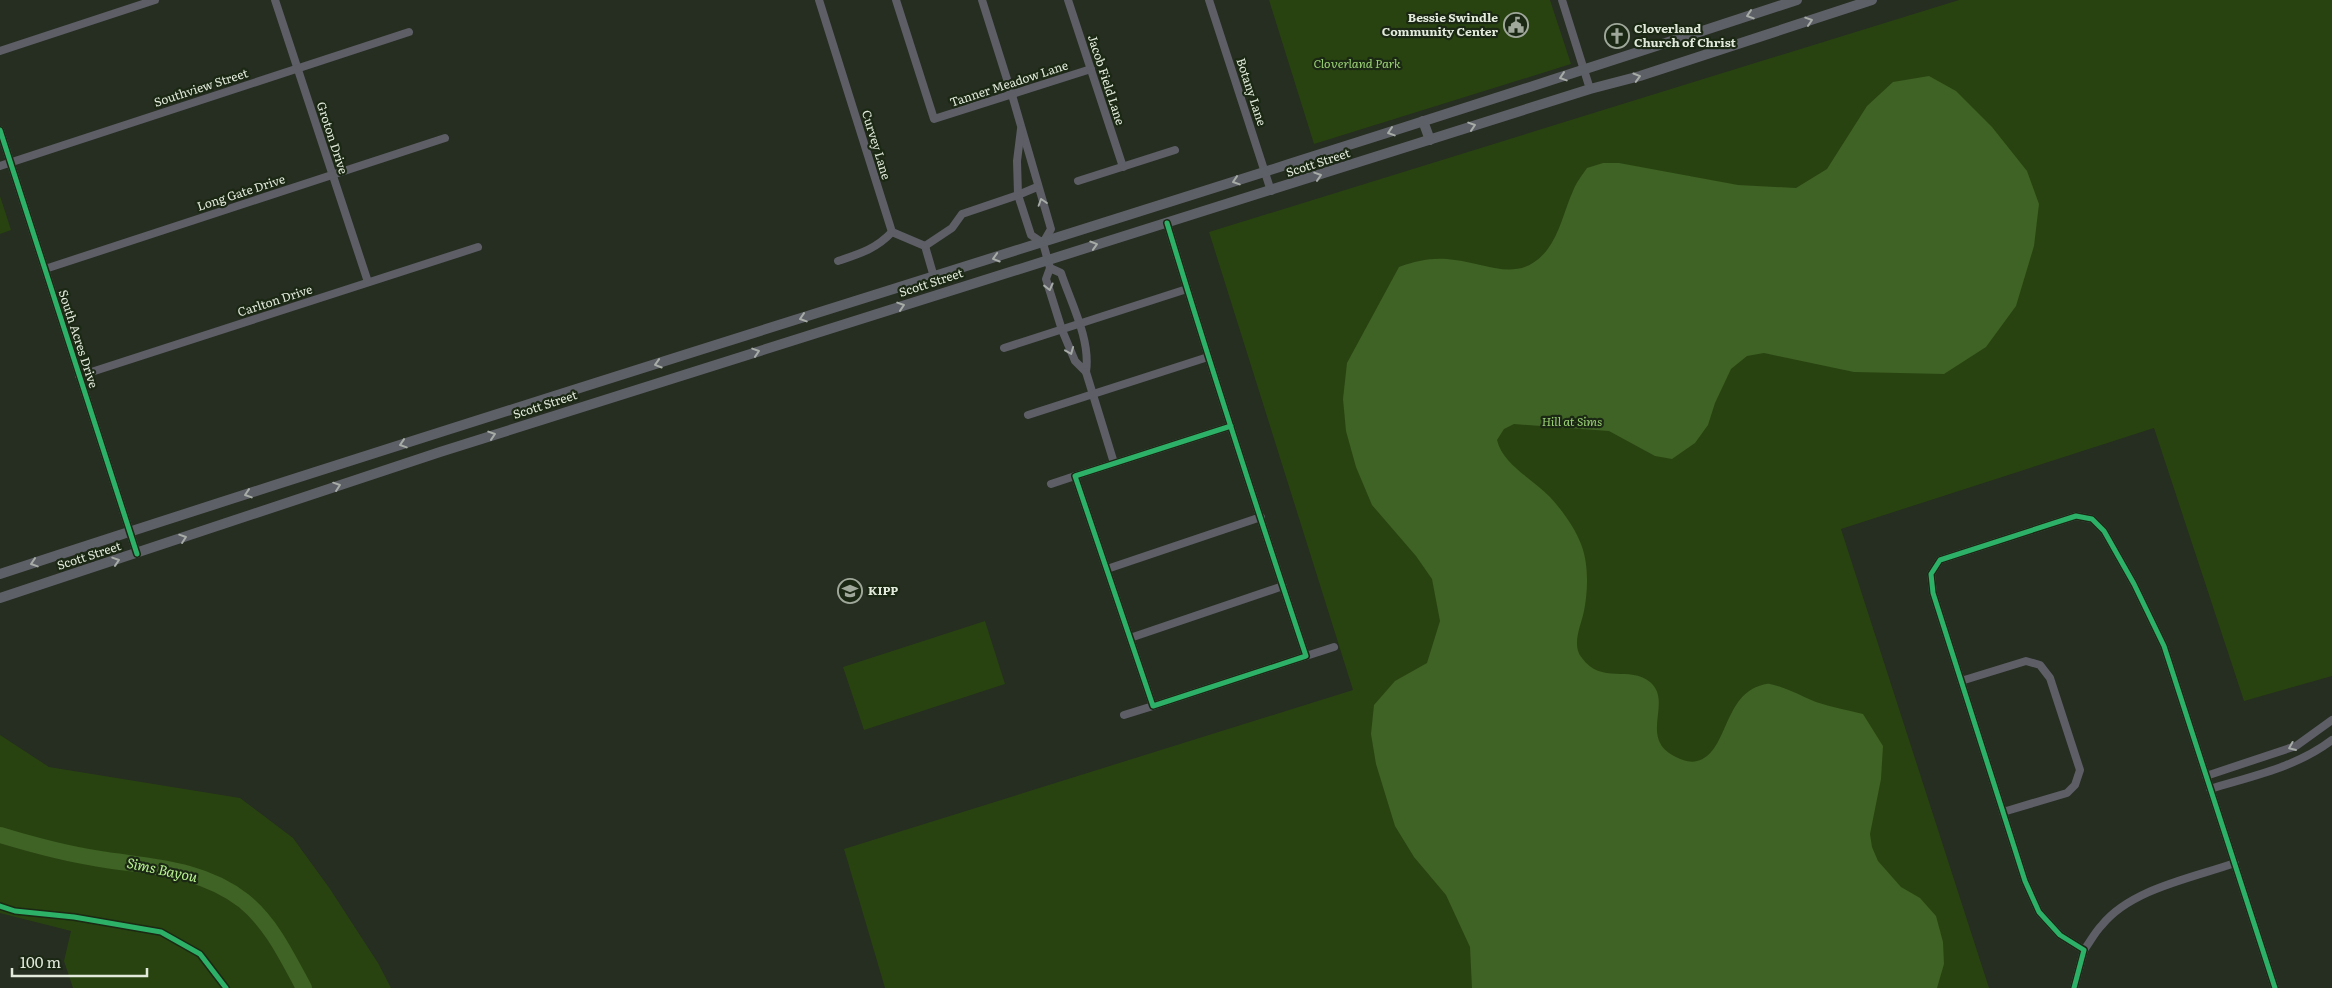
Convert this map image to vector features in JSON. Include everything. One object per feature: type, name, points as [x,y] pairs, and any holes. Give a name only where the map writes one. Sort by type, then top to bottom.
[{"type":"main road","name":"Scott Street","points":[[0,574],[433,434],[1043,243],[1584,70],[1796,0]]},
{"type":"main road","name":"Scott Street","points":[[0,598],[440,452],[855,320],[1049,264],[1167,223],[1590,89],[1640,76],[1872,0]]},
{"type":"main road","points":[[1423,121],[1430,140]]},
{"type":"main road","points":[[849,303],[855,320]]},
{"type":"main road","points":[[704,349],[710,366]]},
{"type":"main road","points":[[433,434],[440,452]]},
{"type":"street","points":[[0,51],[155,0]]},
{"type":"street","name":"Groton Drive","points":[[275,0],[368,282]]},
{"type":"street","name":"Curvey Lane","points":[[819,0],[892,232]]},
{"type":"street","name":"Tanner Meadow Lane","points":[[896,0],[934,119],[1091,69]]},
{"type":"street","points":[[982,0],[1051,229],[1043,243]]},
{"type":"street","name":"Jacob Field Lane","points":[[1068,0],[1122,167]]},
{"type":"street","name":"Botany Lane","points":[[1209,0],[1271,191]]},
{"type":"street","points":[[1562,0],[1590,89]]},
{"type":"street","name":"Southview Street","points":[[0,166],[410,32]]},
{"type":"street","points":[[1021,129],[1017,161],[1018,195],[1031,235],[1043,243],[1049,264],[1046,279],[1062,330],[1074,361],[1086,372]]},
{"type":"street","name":"South Acres Drive","points":[[0,130],[137,554]]},
{"type":"street","name":"Long Gate Drive","points":[[45,270],[445,138]]},
{"type":"street","points":[[1078,181],[1175,150]]},
{"type":"street","points":[[925,246],[952,228],[962,214],[1018,195],[1037,186]]},
{"type":"street","points":[[1167,223],[1208,358],[1306,656]]},
{"type":"street","points":[[838,260],[870,250],[882,243],[892,232],[925,246]]},
{"type":"street","points":[[925,246],[934,277]]},
{"type":"street","name":"Carlton Drive","points":[[79,376],[478,247]]},
{"type":"street","points":[[1049,264],[1060,273],[1078,324],[1088,357],[1086,372],[1114,463]]},
{"type":"street","points":[[1004,348],[1187,288]]},
{"type":"street","points":[[1054,305],[1070,300]]},
{"type":"street","points":[[1028,415],[1208,358]]},
{"type":"street","points":[[1051,484],[1231,426]]},
{"type":"street","points":[[1075,476],[1153,706]]},
{"type":"street","points":[[2084,950],[2060,935],[2039,912],[2025,881],[1933,593],[1931,574],[1940,560],[2076,516],[2092,519],[2104,531],[2134,584],[2164,646],[2275,987],[2265,988]]},
{"type":"street","points":[[1107,570],[1261,517]]},
{"type":"street","points":[[1130,638],[1283,586]]},
{"type":"street","points":[[1124,715],[1334,647]]},
{"type":"street","points":[[1961,681],[2026,660],[2040,664],[2050,678],[2080,770],[2075,785],[2067,793],[2003,812]]},
{"type":"street","points":[[2206,776],[2296,746],[2332,720]]},
{"type":"street","points":[[2210,789],[2278,768],[2312,753],[2332,740]]},
{"type":"street","points":[[2274,753],[2278,768]]},
{"type":"street","points":[[2074,988],[2084,950],[2102,924],[2120,908],[2140,895],[2234,864]]},
{"type":"green space","name":"Cloverland Park","points":[[1269,0],[1550,0],[1571,64],[1314,144]]},
{"type":"green space","name":"Hill at Sims","points":[[1959,0],[2332,0],[2332,676],[2244,701],[2154,428],[1841,529],[1989,988],[885,988],[844,849],[1353,690],[1209,232]]},
{"type":"green space","points":[[0,196],[11,230],[0,234]]},
{"type":"green space","points":[[985,621],[1005,684],[864,730],[843,667]]},
{"type":"green space","points":[[0,735],[49,767],[240,798],[293,838],[330,889],[378,963],[391,988],[73,988],[64,961],[71,931],[0,913]]},
{"type":"shaded area","points":[[1929,76],[1956,91],[1992,127],[2027,171],[2039,204],[2034,246],[2016,306],[1986,347],[1944,374],[1854,372],[1764,353],[1747,356],[1731,369],[1715,403],[1708,425],[1695,443],[1672,459],[1655,456],[1609,431],[1514,424],[1504,429],[1497,440],[1505,457],[1543,490],[1559,508],[1572,526],[1581,544],[1587,569],[1587,586],[1584,611],[1577,641],[1579,653],[1590,666],[1598,671],[1634,675],[1650,682],[1656,690],[1659,699],[1657,730],[1659,740],[1665,749],[1676,757],[1694,762],[1707,756],[1714,748],[1738,702],[1747,692],[1766,684],[1781,687],[1822,704],[1863,714],[1883,746],[1881,779],[1870,834],[1872,847],[1878,861],[1901,887],[1920,898],[1936,916],[1943,942],[1944,964],[1937,988],[1472,988],[1470,947],[1446,895],[1414,857],[1395,826],[1376,764],[1371,734],[1374,705],[1395,681],[1427,663],[1440,621],[1432,579],[1416,556],[1372,505],[1356,467],[1346,431],[1343,399],[1347,363],[1399,267],[1433,259],[1455,260],[1504,269],[1526,266],[1537,260],[1547,250],[1559,229],[1574,188],[1587,168],[1603,163],[1619,163],[1738,185],[1796,188],[1827,169],[1867,106],[1893,82]]},
{"type":"waterway","name":"Sims Bayou","points":[[0,835],[75,855],[157,867],[193,875],[228,890],[254,910],[271,930],[304,988]]},
{"type":"cycle path","points":[[0,130],[137,554]]},
{"type":"cycle path","points":[[1167,223],[1201,332],[1218,386],[1235,440],[1306,656],[1153,706],[1075,476],[1231,426]]},
{"type":"cycle path","points":[[2074,988],[2084,950],[2060,935],[2039,912],[2025,881],[1933,593],[1931,574],[1940,560],[2076,516],[2092,519],[2104,531],[2134,584],[2164,646],[2275,988]]},
{"type":"cycle path","points":[[0,906],[15,911],[74,917],[161,932],[200,954],[226,988]]},
{"type":"place","name":"Bessie Swindle Community Center","points":[[1516,25]]},
{"type":"place","name":"Cloverland Church of Christ","points":[[1617,36]]},
{"type":"place","name":"KIPP","points":[[850,591]]}]
